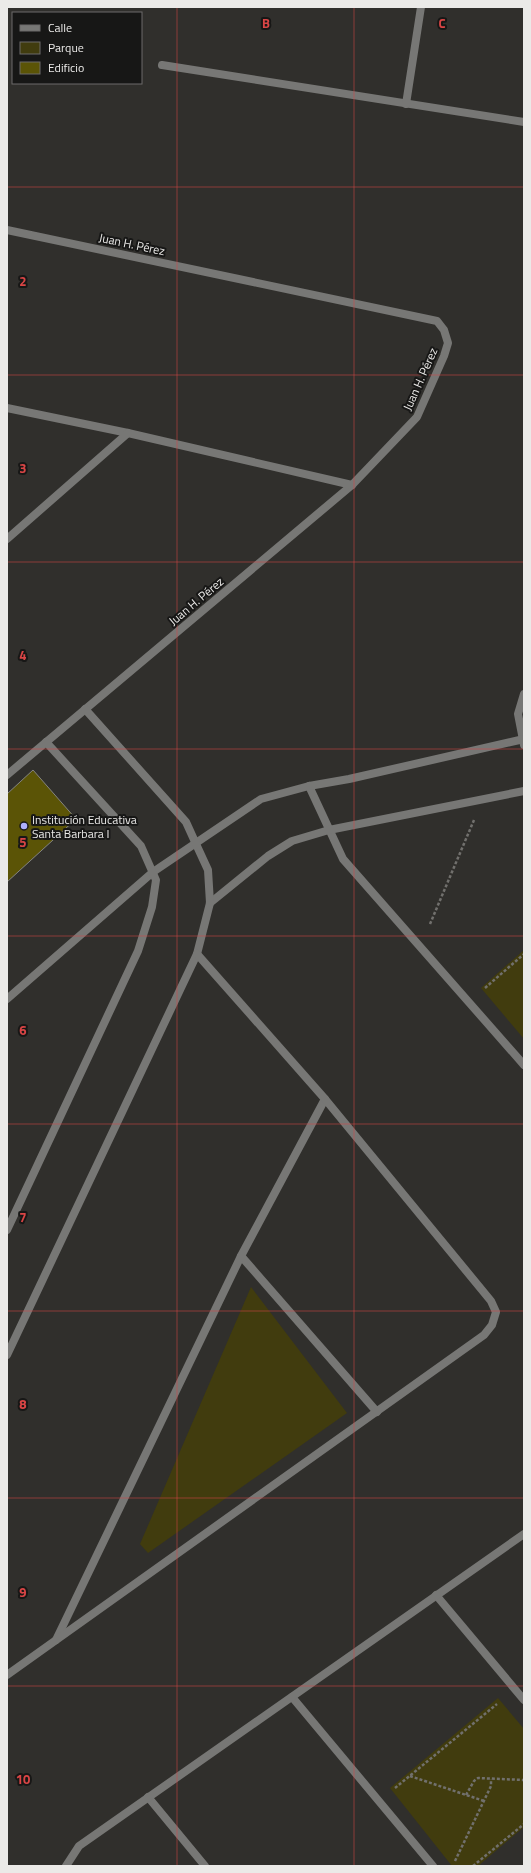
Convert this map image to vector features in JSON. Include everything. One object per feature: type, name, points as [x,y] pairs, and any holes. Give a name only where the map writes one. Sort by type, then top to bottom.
[{"type":"street","points":[[406,104],[421,7]]},
{"type":"street","points":[[162,65],[524,122]]},
{"type":"street","name":"Juan H. Pérez","points":[[7,230],[437,321],[444,330],[448,343],[444,356],[417,417],[352,485],[7,775]]},
{"type":"street","points":[[7,408],[128,433],[352,485]]},
{"type":"street","points":[[7,539],[128,433]]},
{"type":"street","points":[[7,999],[152,872],[196,844],[261,799],[309,786],[349,779],[524,741],[518,714],[524,694]]},
{"type":"street","points":[[7,1355],[197,954],[210,903],[208,870],[186,822],[85,709]]},
{"type":"street","points":[[7,1230],[138,951],[152,907],[156,880],[141,846],[46,742]]},
{"type":"street","points":[[309,786],[343,859],[524,1065]]},
{"type":"street","points":[[210,903],[268,856],[292,841],[329,830],[524,791]]},
{"type":"street","points":[[7,1675],[484,1335],[492,1324],[496,1312],[491,1301],[325,1099],[197,954]]},
{"type":"street","points":[[56,1641],[240,1256],[325,1099]]},
{"type":"street","points":[[240,1256],[377,1412]]},
{"type":"street","points":[[66,1866],[79,1846],[524,1534]]},
{"type":"street","points":[[436,1595],[524,1700]]},
{"type":"street","points":[[292,1697],[433,1866]]},
{"type":"street","points":[[148,1797],[205,1866]]},
{"type":"path","points":[[430,924],[475,818]]},
{"type":"path","points":[[485,988],[524,954]]},
{"type":"path","points":[[395,1788],[497,1704]]},
{"type":"path","points":[[409,1776],[484,1801]]},
{"type":"path","points":[[466,1795],[474,1781],[478,1778],[524,1780]]},
{"type":"path","points":[[455,1861],[491,1786],[491,1779]]},
{"type":"path","points":[[473,1866],[524,1824]]},
{"type":"green space","points":[[524,950],[524,1039],[481,988]]},
{"type":"green space","points":[[251,1287],[347,1413],[148,1553],[140,1544]]},
{"type":"green space","points":[[498,1698],[524,1729],[524,1827],[478,1866],[452,1866],[390,1788]]},
{"type":"building","points":[[33,770],[76,819],[7,882],[7,794]]},
{"type":"place","name":"Institución Educativa Santa Barbara I","points":[[24,826]]}]
